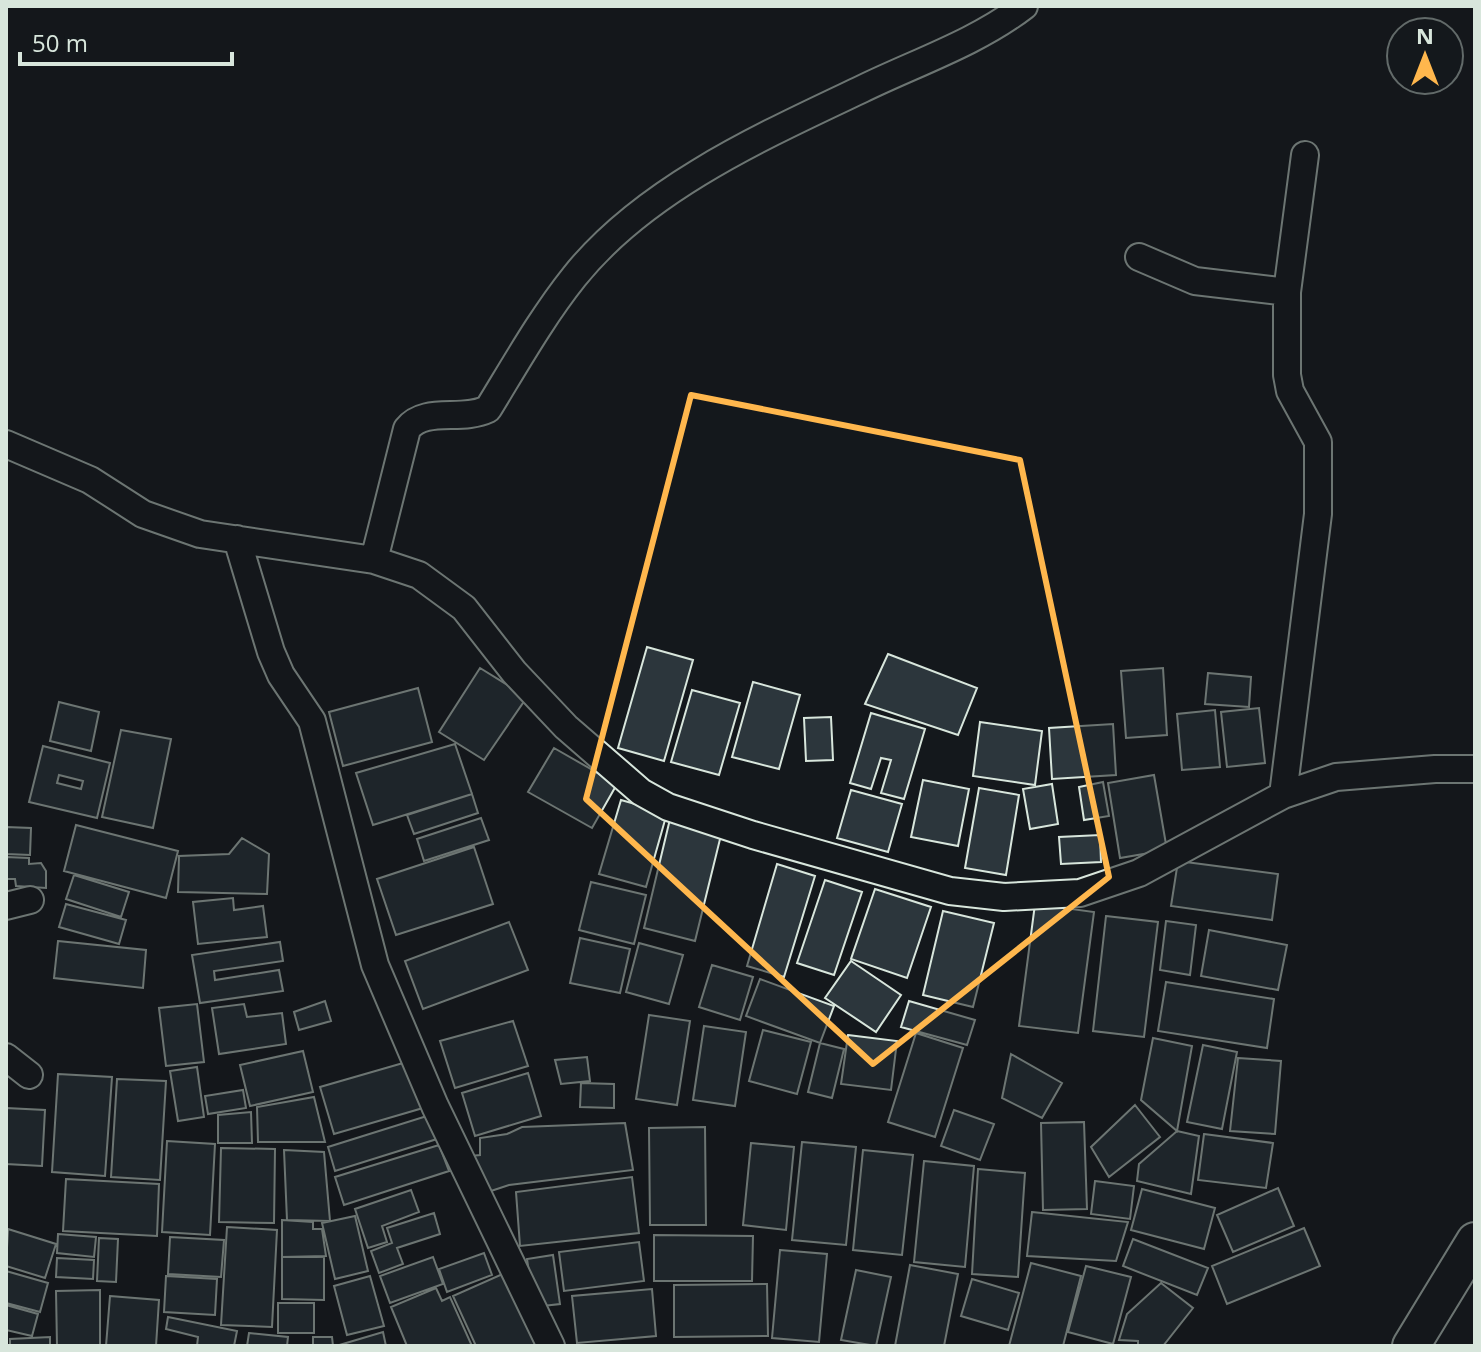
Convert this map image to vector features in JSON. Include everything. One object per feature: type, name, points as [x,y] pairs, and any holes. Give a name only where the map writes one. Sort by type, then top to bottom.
[{"type":"main road","points":[[1411,1346],[1475,1241]]},
{"type":"street","points":[[374,560],[407,429],[414,420],[423,416],[475,416],[488,409],[575,276],[633,217],[703,171],[784,127],[961,43],[1024,6]]},
{"type":"street","points":[[1283,795],[1318,514],[1320,458],[1313,431],[1287,383],[1287,292],[1305,155]]},
{"type":"street","points":[[1139,257],[1195,281],[1287,292]]},
{"type":"street","points":[[6,444],[90,480],[143,514],[200,534],[374,560],[419,575],[464,608],[514,672],[566,727],[641,792],[668,807],[753,835],[950,891],[1004,897],[1080,893],[1139,873],[1283,795],[1336,777],[1475,769]]},
{"type":"street","points":[[237,539],[271,652],[281,675],[312,721],[375,965],[435,1106],[551,1346]]},
{"type":"street","points":[[6,1057],[29,1075]]},
{"type":"highlighted area","points":[[691,395],[1020,460],[1109,877],[873,1064],[586,799]]},
{"type":"building","points":[[647,647],[693,660],[664,761],[618,748]]},
{"type":"building","points":[[888,654],[977,688],[958,735],[865,704]]},
{"type":"building","points":[[480,668],[527,697],[484,760],[439,732]]},
{"type":"building","points":[[1163,668],[1167,735],[1126,738],[1121,671]]},
{"type":"building","points":[[1208,673],[1251,677],[1249,707],[1205,704]]},
{"type":"building","points":[[753,682],[800,695],[779,769],[732,757]]},
{"type":"building","points":[[418,688],[432,742],[343,766],[329,712]]},
{"type":"building","points":[[692,690],[740,703],[719,775],[671,762]]},
{"type":"building","points":[[59,702],[99,712],[91,751],[50,741]]},
{"type":"building","points":[[1259,708],[1265,763],[1227,767],[1221,712]]},
{"type":"building","points":[[1215,710],[1220,767],[1182,770],[1177,714]]},
{"type":"building","points":[[871,713],[925,729],[904,799],[881,793],[891,760],[881,758],[871,789],[850,783]]},
{"type":"building","points":[[831,717],[833,760],[806,761],[804,718]]},
{"type":"building","points":[[980,722],[1042,731],[1035,785],[973,776]]},
{"type":"building","points":[[1113,724],[1116,775],[1052,779],[1049,728]]},
{"type":"building","points":[[121,730],[171,739],[153,828],[102,817]]},
{"type":"building","points":[[455,744],[472,794],[373,825],[356,773]]},
{"type":"building","points":[[43,746],[110,763],[97,818],[29,802]],"holes":[[[59,775],[83,781],[81,789],[57,783]]]},
{"type":"building","points":[[554,748],[617,784],[592,828],[528,792]]},
{"type":"building","points":[[1154,775],[1167,850],[1120,858],[1108,783]]},
{"type":"building","points":[[923,780],[969,789],[958,846],[911,837]]},
{"type":"building","points":[[1103,782],[1109,816],[1084,820],[1079,787]]},
{"type":"building","points":[[1052,784],[1058,824],[1030,829],[1023,789]]},
{"type":"building","points":[[979,788],[1019,795],[1006,875],[965,868]]},
{"type":"building","points":[[851,790],[902,804],[888,852],[837,838]]},
{"type":"building","points":[[472,794],[478,813],[414,834],[407,815]]},
{"type":"building","points":[[621,800],[667,813],[646,887],[599,874]]},
{"type":"building","points":[[481,818],[489,840],[424,861],[417,839]]},
{"type":"building","points":[[670,819],[722,831],[695,941],[644,928]]},
{"type":"building","points":[[76,825],[178,851],[166,898],[64,871]]},
{"type":"building","points":[[6,827],[31,828],[30,855],[6,854]]},
{"type":"building","points":[[1100,835],[1101,862],[1061,864],[1059,837]]},
{"type":"building","points":[[242,838],[269,854],[267,894],[178,892],[179,856],[229,854]]},
{"type":"building","points":[[474,847],[493,904],[396,935],[377,879]]},
{"type":"building","points":[[6,857],[29,858],[29,864],[41,863],[46,871],[46,888],[16,886],[15,879],[6,879]]},
{"type":"building","points":[[1178,861],[1278,874],[1272,920],[1171,906]]},
{"type":"building","points":[[777,864],[815,876],[784,977],[747,966]]},
{"type":"building","points":[[74,875],[129,892],[121,917],[66,899]]},
{"type":"building","points":[[825,880],[862,892],[834,975],[797,963]]},
{"type":"building","points":[[591,882],[646,895],[634,944],[579,930]]},
{"type":"building","points":[[875,889],[931,907],[907,978],[851,959]]},
{"type":"building","points":[[233,898],[234,910],[263,906],[267,937],[198,944],[193,902]]},
{"type":"building","points":[[66,904],[126,920],[119,944],[59,927]]},
{"type":"building","points":[[1035,904],[1094,912],[1078,1033],[1019,1026]]},
{"type":"building","points":[[943,911],[994,923],[973,1007],[923,995]]},
{"type":"building","points":[[1106,916],[1158,922],[1144,1037],[1093,1031]]},
{"type":"building","points":[[1166,921],[1196,925],[1190,975],[1160,970]]},
{"type":"building","points":[[509,922],[528,970],[423,1009],[405,961]]},
{"type":"building","points":[[1209,930],[1287,945],[1278,990],[1201,976]]},
{"type":"building","points":[[580,938],[630,949],[620,993],[570,983]]},
{"type":"building","points":[[58,941],[146,950],[143,988],[54,978]]},
{"type":"building","points":[[280,942],[283,961],[214,971],[215,980],[279,970],[283,991],[200,1003],[192,955]]},
{"type":"building","points":[[639,943],[683,955],[669,1004],[626,992]]},
{"type":"building","points":[[851,961],[901,995],[876,1032],[825,998]]},
{"type":"building","points":[[712,965],[753,977],[740,1020],[699,1007]]},
{"type":"building","points":[[760,979],[834,1006],[820,1043],[746,1016]]},
{"type":"building","points":[[1166,982],[1274,999],[1267,1048],[1158,1031]]},
{"type":"building","points":[[325,1001],[331,1021],[299,1030],[294,1012]]},
{"type":"building","points":[[909,1001],[975,1020],[967,1045],[901,1027]]},
{"type":"building","points":[[197,1004],[204,1062],[166,1066],[159,1008]]},
{"type":"building","points":[[244,1004],[247,1017],[282,1013],[286,1044],[219,1054],[212,1008]]},
{"type":"building","points":[[649,1015],[690,1021],[677,1105],[636,1099]]},
{"type":"building","points":[[513,1021],[528,1066],[455,1088],[440,1041]]},
{"type":"building","points":[[704,1026],[746,1032],[735,1106],[693,1100]]},
{"type":"building","points":[[763,1030],[811,1042],[797,1094],[749,1081]]},
{"type":"building","points":[[916,1033],[963,1048],[935,1137],[888,1122]]},
{"type":"building","points":[[848,1035],[897,1041],[891,1090],[841,1084]]},
{"type":"building","points":[[1153,1038],[1192,1046],[1177,1131],[1141,1100]]},
{"type":"building","points":[[820,1043],[844,1049],[832,1098],[808,1092]]},
{"type":"building","points":[[1203,1045],[1237,1052],[1222,1129],[1187,1122]]},
{"type":"building","points":[[303,1051],[313,1092],[250,1106],[240,1065]]},
{"type":"building","points":[[1011,1054],[1062,1083],[1042,1118],[1002,1098]]},
{"type":"building","points":[[587,1057],[590,1081],[561,1084],[555,1060]]},
{"type":"building","points":[[1238,1058],[1281,1061],[1275,1134],[1230,1131]]},
{"type":"building","points":[[410,1061],[423,1108],[334,1134],[320,1087]]},
{"type":"building","points":[[197,1067],[204,1117],[178,1121],[170,1071]]},
{"type":"building","points":[[528,1073],[541,1116],[475,1136],[462,1093]]},
{"type":"building","points":[[58,1074],[112,1077],[105,1176],[52,1172]]},
{"type":"building","points":[[117,1079],[166,1081],[160,1180],[111,1177]]},
{"type":"building","points":[[581,1083],[614,1084],[614,1108],[580,1107]]},
{"type":"building","points":[[243,1090],[246,1108],[208,1114],[205,1096]]},
{"type":"building","points":[[314,1097],[325,1142],[258,1142],[257,1107]]},
{"type":"building","points":[[1135,1105],[1160,1137],[1109,1177],[1091,1147]]},
{"type":"building","points":[[6,1108],[45,1110],[42,1166],[6,1164]]},
{"type":"building","points":[[954,1110],[994,1124],[980,1160],[941,1146]]},
{"type":"building","points":[[251,1112],[252,1143],[218,1143],[218,1115]]},
{"type":"building","points":[[430,1115],[437,1139],[335,1171],[328,1147]]},
{"type":"building","points":[[1084,1122],[1087,1209],[1043,1210],[1041,1123]]},
{"type":"building","points":[[625,1123],[633,1170],[509,1185],[485,1193],[470,1156],[480,1155],[480,1138],[507,1134],[522,1127]]},
{"type":"building","points":[[705,1127],[706,1225],[650,1225],[649,1128]]},
{"type":"building","points":[[1177,1131],[1199,1136],[1191,1194],[1137,1181],[1139,1164]]},
{"type":"building","points":[[1204,1134],[1273,1143],[1266,1188],[1198,1180]]},
{"type":"building","points":[[167,1141],[215,1144],[210,1235],[162,1232]]},
{"type":"building","points":[[802,1142],[856,1147],[846,1245],[792,1240]]},
{"type":"building","points":[[751,1143],[794,1147],[786,1230],[743,1225]]},
{"type":"building","points":[[439,1145],[449,1171],[344,1205],[335,1177]]},
{"type":"building","points":[[221,1148],[275,1149],[274,1223],[219,1222]]},
{"type":"building","points":[[284,1150],[324,1152],[330,1221],[287,1220]]},
{"type":"building","points":[[863,1150],[913,1155],[902,1255],[853,1250]]},
{"type":"building","points":[[924,1161],[974,1166],[965,1267],[914,1262]]},
{"type":"building","points":[[978,1169],[1025,1173],[1018,1277],[972,1274]]},
{"type":"building","points":[[632,1177],[639,1233],[520,1246],[516,1192]]},
{"type":"building","points":[[66,1179],[159,1184],[157,1236],[63,1231]]},
{"type":"building","points":[[1095,1181],[1134,1186],[1130,1219],[1091,1214]]},
{"type":"building","points":[[1278,1188],[1294,1226],[1233,1252],[1217,1215]]},
{"type":"building","points":[[1142,1189],[1215,1208],[1204,1249],[1131,1230]]},
{"type":"building","points":[[411,1190],[419,1212],[382,1226],[387,1242],[368,1248],[355,1209]]},
{"type":"building","points":[[1032,1212],[1128,1222],[1116,1261],[1027,1256]]},
{"type":"building","points":[[434,1213],[440,1234],[397,1248],[403,1264],[379,1273],[371,1251],[392,1243],[387,1228]]},
{"type":"building","points":[[355,1216],[368,1271],[335,1279],[322,1223]]},
{"type":"building","points":[[282,1220],[313,1222],[313,1229],[322,1229],[326,1256],[282,1257]]},
{"type":"building","points":[[227,1227],[277,1230],[272,1327],[221,1325]]},
{"type":"building","points":[[1304,1228],[1320,1266],[1227,1304],[1212,1266]]},
{"type":"building","points":[[8,1229],[56,1244],[45,1278],[6,1266]]},
{"type":"building","points":[[58,1234],[96,1237],[94,1257],[57,1253]]},
{"type":"building","points":[[654,1235],[753,1236],[752,1281],[654,1281]]},
{"type":"building","points":[[170,1237],[224,1240],[221,1277],[168,1274]]},
{"type":"building","points":[[99,1238],[118,1239],[116,1282],[97,1281]]},
{"type":"building","points":[[1133,1239],[1208,1268],[1197,1295],[1123,1266]]},
{"type":"building","points":[[639,1242],[644,1281],[564,1291],[559,1252]]},
{"type":"building","points":[[780,1250],[827,1254],[819,1342],[772,1338]]},
{"type":"building","points":[[484,1253],[492,1275],[447,1292],[439,1269]]},
{"type":"building","points":[[553,1255],[560,1304],[534,1307],[527,1259]]},
{"type":"building","points":[[282,1257],[324,1257],[324,1300],[282,1299]]},
{"type":"building","points":[[433,1257],[443,1284],[390,1303],[380,1276]]},
{"type":"building","points":[[57,1258],[94,1260],[93,1279],[56,1277]]},
{"type":"building","points":[[1031,1263],[1081,1276],[1063,1346],[1009,1346]]},
{"type":"building","points":[[910,1265],[958,1274],[944,1346],[895,1346]]},
{"type":"building","points":[[1086,1266],[1131,1277],[1113,1344],[1068,1332]]},
{"type":"building","points":[[856,1270],[891,1277],[876,1346],[841,1340]]},
{"type":"building","points":[[6,1271],[48,1283],[40,1312],[6,1303]]},
{"type":"building","points":[[507,1272],[543,1346],[476,1346],[453,1296]]},
{"type":"building","points":[[166,1276],[217,1279],[215,1315],[164,1312]]},
{"type":"building","points":[[370,1276],[384,1326],[347,1335],[334,1286]]},
{"type":"building","points":[[972,1279],[1019,1293],[1008,1330],[961,1316]]},
{"type":"building","points":[[1161,1283],[1193,1308],[1163,1346],[1138,1346],[1138,1341],[1119,1340],[1127,1314]]},
{"type":"building","points":[[767,1284],[768,1336],[674,1337],[674,1285]]},
{"type":"building","points":[[436,1288],[442,1301],[450,1297],[472,1346],[407,1346],[391,1307]]},
{"type":"building","points":[[652,1289],[656,1336],[577,1343],[572,1296]]},
{"type":"building","points":[[100,1290],[100,1346],[57,1346],[56,1291]]},
{"type":"building","points":[[110,1296],[159,1300],[156,1346],[106,1346]]},
{"type":"building","points":[[278,1303],[314,1303],[314,1333],[278,1333]]},
{"type":"building","points":[[6,1305],[38,1314],[32,1336],[6,1330]]},
{"type":"building","points":[[168,1317],[237,1331],[234,1346],[197,1346],[198,1337],[166,1329]]},
{"type":"building","points":[[383,1332],[386,1346],[336,1346]]},
{"type":"building","points":[[249,1333],[288,1337],[287,1346],[247,1346]]},
{"type":"building","points":[[50,1337],[50,1346],[10,1346],[10,1339]]},
{"type":"building","points":[[313,1337],[332,1337],[333,1346],[313,1346]]}]
